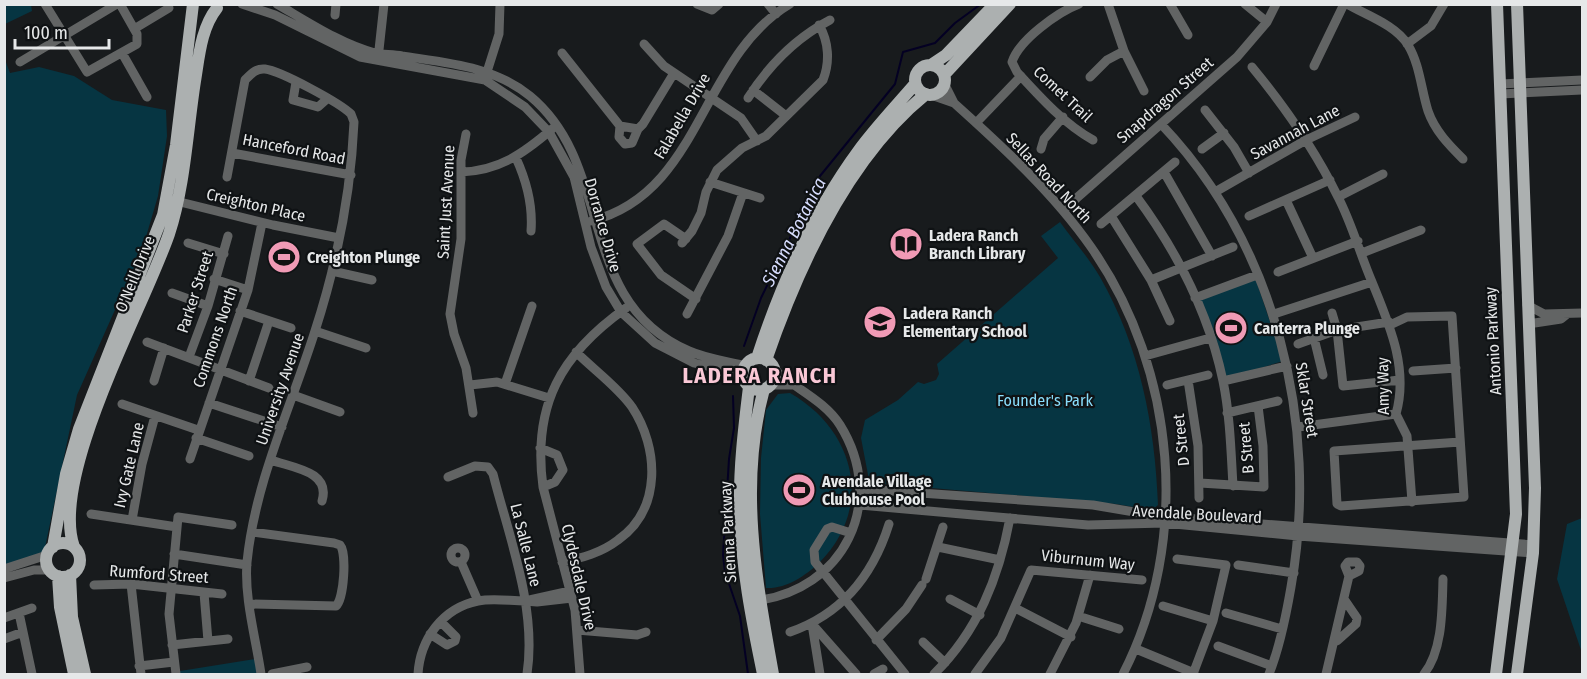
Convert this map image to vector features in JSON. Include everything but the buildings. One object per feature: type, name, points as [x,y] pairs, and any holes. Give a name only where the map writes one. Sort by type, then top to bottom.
[{"type":"main road","name":"O'Neill Drive","points":[[85,675],[72,617],[50,551],[66,474],[79,429],[172,200],[176,145],[195,4],[205,8],[220,6]]},
{"type":"main road","name":"Sienna Parkway","points":[[772,675],[754,601],[751,520],[752,464],[756,423],[768,387],[775,377],[766,362],[776,299],[798,248],[860,149],[915,84],[918,70],[946,55],[995,4]]},
{"type":"main road","name":"Sienna Parkway","points":[[766,362],[783,310],[825,221],[873,152],[904,114],[929,94],[940,90],[944,79],[1011,4]]},
{"type":"main road","name":"Antonio Parkway","points":[[1496,675],[1516,514],[1497,4]]},
{"type":"main road","points":[[1517,4],[1535,488],[1534,549],[1517,675]]},
{"type":"main road","name":"O'Neill Drive","points":[[59,574],[80,562],[69,524],[77,470],[94,414],[158,261],[204,33],[220,6]]},
{"type":"main road","points":[[931,65],[939,68],[944,79]]},
{"type":"main road","points":[[915,84],[929,94]]},
{"type":"main road","points":[[766,362],[744,371],[749,387],[768,387]]},
{"type":"main road","name":"Sienna Parkway","points":[[749,387],[742,447],[740,511],[763,675]]},
{"type":"main road","points":[[50,551],[63,544],[74,547]]},
{"type":"main road","name":"O'Neill Drive","points":[[59,574],[61,618],[74,675]]},
{"type":"street","points":[[20,62],[64,35],[119,4],[134,29],[137,44],[87,72],[64,35],[45,4]]},
{"type":"street","name":"Dorrance Drive","points":[[242,4],[275,15],[360,57],[432,59],[486,76],[504,79],[531,97],[553,129],[614,279],[630,305],[641,319],[670,341],[744,371]]},
{"type":"street","name":"Dorrance Drive","points":[[277,4],[378,58]]},
{"type":"street","points":[[378,58],[384,4]]},
{"type":"street","points":[[486,76],[499,34],[500,4]]},
{"type":"street","points":[[697,4],[715,7]]},
{"type":"street","points":[[768,4],[776,15]]},
{"type":"street","name":"Falabella Drive","points":[[591,221],[631,203],[659,183],[679,157],[735,55],[751,36],[790,4]]},
{"type":"street","name":"Comet Trail","points":[[1079,4],[1068,8],[1047,22],[1023,44],[1014,55],[1014,68],[1079,132],[1093,140]]},
{"type":"street","points":[[1108,4],[1124,51],[1144,91]]},
{"type":"street","points":[[1170,4],[1188,35]]},
{"type":"street","points":[[1245,4],[1267,22]]},
{"type":"street","name":"Snapdragon Street","points":[[1063,210],[1237,57],[1267,22],[1276,4]]},
{"type":"street","points":[[1314,66],[1345,4],[1381,22],[1407,44],[1418,67],[1429,113],[1441,137],[1463,159]]},
{"type":"street","points":[[1407,44],[1431,26],[1444,4]]},
{"type":"street","points":[[134,29],[169,8]]},
{"type":"street","points":[[789,108],[750,94],[780,56],[819,25],[830,20]]},
{"type":"street","points":[[696,299],[661,275],[637,244],[664,224],[684,241],[701,213],[710,182],[727,159],[774,129],[789,108],[806,99],[823,80],[827,70],[827,38],[819,25]]},
{"type":"street","points":[[644,44],[674,73],[741,118],[757,141]]},
{"type":"street","points":[[1090,77],[1107,60],[1124,51]]},
{"type":"street","points":[[562,52],[620,126],[620,137],[625,144],[632,143],[638,129],[674,73]]},
{"type":"street","points":[[122,53],[147,97]]},
{"type":"street","name":"Amy Way","points":[[1252,67],[1306,140],[1330,180],[1358,241],[1396,342],[1401,399],[1396,414],[1407,436],[1412,502]]},
{"type":"street","points":[[227,177],[245,80],[255,71],[264,69],[296,82],[327,99],[318,107],[293,100],[296,82]]},
{"type":"street","points":[[976,123],[1021,76]]},
{"type":"street","name":"Sellas Road North","points":[[944,79],[954,103]]},
{"type":"street","points":[[1521,88],[1582,80]]},
{"type":"street","points":[[1500,89],[1582,90]]},
{"type":"street","name":"Sellas Road North","points":[[929,94],[954,103],[1063,210],[1110,277],[1145,356],[1164,440],[1164,520],[1156,583],[1136,649],[1123,675]]},
{"type":"street","name":"University Avenue","points":[[261,675],[250,604],[247,565],[252,532],[271,460],[315,331],[332,271],[351,175],[354,122],[351,114],[327,99]]},
{"type":"street","name":"Savannah Lane","points":[[1205,110],[1224,133],[1249,173]]},
{"type":"street","points":[[1041,149],[1044,139],[1063,117]]},
{"type":"street","name":"Savannah Lane","points":[[1215,192],[1306,140],[1355,117]]},
{"type":"street","name":"Sklar Street","points":[[1161,124],[1189,153],[1215,192],[1274,314],[1287,366],[1298,427],[1301,495],[1294,573],[1282,629],[1270,670]]},
{"type":"street","points":[[620,126],[638,129]]},
{"type":"street","points":[[461,172],[478,171],[516,158],[553,129]]},
{"type":"street","points":[[1202,148],[1224,133]]},
{"type":"street","name":"Saint Just Avenue","points":[[466,134],[461,172],[461,239],[450,314],[470,385],[473,413]]},
{"type":"street","name":"Hanceford Road","points":[[232,153],[351,175]]},
{"type":"street","points":[[516,158],[528,187],[532,217],[531,231]]},
{"type":"street","points":[[1101,224],[1175,162]]},
{"type":"street","points":[[1164,172],[1188,210],[1212,256]]},
{"type":"street","points":[[1338,197],[1383,174]]},
{"type":"street","points":[[1249,216],[1330,180]]},
{"type":"street","points":[[710,182],[760,198]]},
{"type":"street","points":[[687,314],[728,236],[743,193]]},
{"type":"street","points":[[1136,196],[1158,225],[1181,267],[1210,338],[1223,381],[1233,486],[1200,483]]},
{"type":"street","name":"Creighton Place","points":[[172,200],[262,223],[339,238]]},
{"type":"street","points":[[1286,200],[1313,258]]},
{"type":"street","points":[[1112,216],[1151,280],[1170,321]]},
{"type":"street","name":"Dorrance Drive","points":[[591,221],[606,287],[621,312],[655,343],[694,363],[744,371]]},
{"type":"street","name":"Commons North","points":[[190,459],[248,290],[262,223]]},
{"type":"street","points":[[1362,253],[1421,230]]},
{"type":"street","name":"Parker Street","points":[[189,357],[208,306],[228,236]]},
{"type":"street","points":[[1278,272],[1358,241]]},
{"type":"street","points":[[188,243],[224,254]]},
{"type":"street","points":[[1151,280],[1233,247]]},
{"type":"street","points":[[332,271],[372,280]]},
{"type":"street","points":[[1195,298],[1257,275]]},
{"type":"street","points":[[214,279],[248,290]]},
{"type":"street","points":[[1274,314],[1372,282]]},
{"type":"street","points":[[172,293],[208,306]]},
{"type":"street","name":"Clydesdale Drive","points":[[580,675],[578,630],[543,487],[540,448],[549,398],[561,370],[596,330],[630,305]]},
{"type":"street","points":[[1527,305],[1539,313],[1566,315],[1582,313]]},
{"type":"street","points":[[505,384],[532,306]]},
{"type":"street","points":[[240,311],[291,328]]},
{"type":"street","points":[[1332,313],[1337,330],[1343,386],[1400,380]]},
{"type":"street","points":[[1528,324],[1561,319],[1566,315]]},
{"type":"street","points":[[1298,344],[1337,330],[1389,324],[1407,317],[1452,316],[1461,442],[1464,497],[1339,505],[1334,451],[1461,442]]},
{"type":"street","points":[[249,381],[269,321]]},
{"type":"street","points":[[315,331],[366,348]]},
{"type":"street","points":[[1145,356],[1210,338]]},
{"type":"street","points":[[1314,338],[1323,375]]},
{"type":"street","points":[[147,342],[269,388]]},
{"type":"street","points":[[154,381],[164,348]]},
{"type":"street","points":[[562,562],[589,556],[619,540],[643,508],[654,474],[649,437],[631,405],[576,352]]},
{"type":"street","points":[[754,601],[792,592],[822,575],[850,533],[860,505],[862,489],[851,444],[840,425],[823,405],[766,362]]},
{"type":"street","points":[[1223,381],[1287,366]]},
{"type":"street","points":[[1413,371],[1456,368]]},
{"type":"street","points":[[1167,385],[1208,375]]},
{"type":"street","name":"D Street","points":[[1188,380],[1200,483],[1199,498]]},
{"type":"street","points":[[470,385],[505,384],[549,398]]},
{"type":"street","points":[[768,387],[794,385]]},
{"type":"street","points":[[293,395],[340,412]]},
{"type":"street","points":[[1227,413],[1278,401]]},
{"type":"street","points":[[209,403],[282,428]]},
{"type":"street","points":[[123,404],[249,456]]},
{"type":"street","name":"B Street","points":[[1233,486],[1264,488],[1263,446],[1258,406]]},
{"type":"street","points":[[1298,427],[1396,414]]},
{"type":"street","name":"Ivy Gate Lane","points":[[132,520],[141,464],[155,416]]},
{"type":"street","points":[[540,448],[550,450],[557,455],[563,470],[555,482],[543,487]]},
{"type":"street","points":[[271,460],[315,475],[322,482],[325,491],[322,501]]},
{"type":"street","name":"La Salle Lane","points":[[448,477],[475,466],[488,467],[493,474],[525,601],[528,622],[527,675]]},
{"type":"street","name":"Avendale Boulevard","points":[[862,489],[1093,505],[1164,520],[1298,536],[1513,547]]},
{"type":"street","name":"Avendale Boulevard","points":[[860,505],[1088,525],[1164,520],[1299,525],[1534,549]]},
{"type":"street","points":[[92,514],[132,520],[232,525]]},
{"type":"street","points":[[934,675],[980,615],[991,592],[1010,518]]},
{"type":"street","points":[[176,675],[172,645],[171,587],[177,522]]},
{"type":"street","points":[[790,632],[812,624],[844,601],[874,564],[889,524]]},
{"type":"street","points":[[850,533],[832,527],[823,534],[814,550],[814,558],[822,575],[905,675]]},
{"type":"street","points":[[876,640],[906,609],[924,582],[944,527]]},
{"type":"street","points":[[250,604],[336,606],[342,598],[344,552],[340,545],[252,532]]},
{"type":"street","points":[[938,547],[1000,560]]},
{"type":"street","points":[[4,569],[50,551]]},
{"type":"street","points":[[174,554],[247,565]]},
{"type":"street","points":[[1136,649],[1194,674],[1213,621],[1226,565],[1178,559]]},
{"type":"street","points":[[461,562],[478,601]]},
{"type":"street","points":[[1238,565],[1294,573]]},
{"type":"street","points":[[4,578],[34,570],[59,574]]},
{"type":"street","name":"Viburnum Way","points":[[1015,608],[1031,570],[1142,580]]},
{"type":"street","points":[[1050,675],[1071,637],[1090,575]]},
{"type":"street","points":[[1326,675],[1336,643],[1349,576]]},
{"type":"street","points":[[1424,675],[1436,647],[1443,608],[1443,579]]},
{"type":"street","points":[[131,584],[140,670],[174,662]]},
{"type":"street","name":"Rumford Street","points":[[94,585],[131,584],[222,594]]},
{"type":"street","points":[[204,593],[208,641]]},
{"type":"street","points":[[418,675],[422,650],[430,634],[458,608],[478,601],[525,601],[571,594]]},
{"type":"street","points":[[950,599],[980,615]]},
{"type":"street","points":[[1336,643],[1356,624],[1357,618],[1344,599]]},
{"type":"street","points":[[1164,606],[1213,621]]},
{"type":"street","points":[[4,618],[32,608]]},
{"type":"street","points":[[975,675],[1001,638],[1015,608],[1071,637]]},
{"type":"street","points":[[19,613],[32,675]]},
{"type":"street","points":[[1226,613],[1282,629]]},
{"type":"street","points":[[1078,616],[1119,629]]},
{"type":"street","points":[[430,634],[447,645],[455,641],[456,637],[441,622]]},
{"type":"street","points":[[812,624],[820,675]]},
{"type":"street","points":[[812,624],[856,675]]},
{"type":"street","points":[[578,630],[637,635],[646,632]]},
{"type":"street","points":[[4,639],[23,632]]},
{"type":"street","points":[[172,645],[228,639]]},
{"type":"street","points":[[923,642],[945,663]]},
{"type":"street","points":[[1218,646],[1270,670]]},
{"type":"street","points":[[272,675],[307,667]]},
{"type":"green space","points":[[5,4],[31,5],[32,11],[5,24]]},
{"type":"green space","points":[[4,57],[10,73],[39,67],[74,76],[112,100],[166,110],[167,136],[158,196],[143,247],[77,395],[43,557],[4,566]]},
{"type":"green space","name":"Founder's Park","points":[[1060,222],[1100,277],[1126,331],[1149,417],[1158,505],[1152,510],[1116,504],[874,483],[869,480],[861,438],[865,420],[898,400],[918,382],[924,384],[936,380],[939,374],[937,364],[1058,258],[1041,236]]},
{"type":"green space","points":[[1256,280],[1283,361],[1225,379],[1199,298]]},
{"type":"green space","points":[[790,393],[812,409],[830,427],[843,448],[850,471],[852,494],[847,518],[836,541],[819,563],[795,581],[766,588],[760,514],[761,458],[766,410],[778,394]]},
{"type":"green space","points":[[1582,518],[1582,653],[1557,579],[1567,524]]},
{"type":"green space","points":[[255,659],[258,674],[180,674],[180,671]]},
{"type":"shaded area","name":"Creighton Plunge","points":[[287,248],[296,257],[287,258],[290,262],[288,267],[282,266],[279,260]]},
{"type":"shaded area","name":"Canterra Plunge","points":[[1234,319],[1239,334],[1231,337],[1223,329],[1226,321]]},
{"type":"shaded area","name":"Avendale Village Clubhouse Pool","points":[[788,479],[805,480],[805,485],[811,491],[803,502],[786,501]]},
{"type":"waterway","name":"Sienna Botanica","points":[[744,346],[761,298],[820,176],[895,84],[903,52],[935,43],[955,23],[981,4]]},
{"type":"waterway","name":"Sienna Botanica","points":[[733,396],[734,428],[729,459],[723,555],[725,572],[740,616],[748,674]]},
{"type":"place","name":"Ladera Ranch Branch Library","points":[[906,244]]},
{"type":"place","name":"Creighton Plunge","points":[[284,257]]},
{"type":"place","name":"Ladera Ranch Elementary School","points":[[880,322]]},
{"type":"place","name":"Canterra Plunge","points":[[1231,328]]},
{"type":"place","name":"Avendale Village Clubhouse Pool","points":[[799,490]]},
{"type":"district","name":"LADERA RANCH","points":[[760,375]]}]
